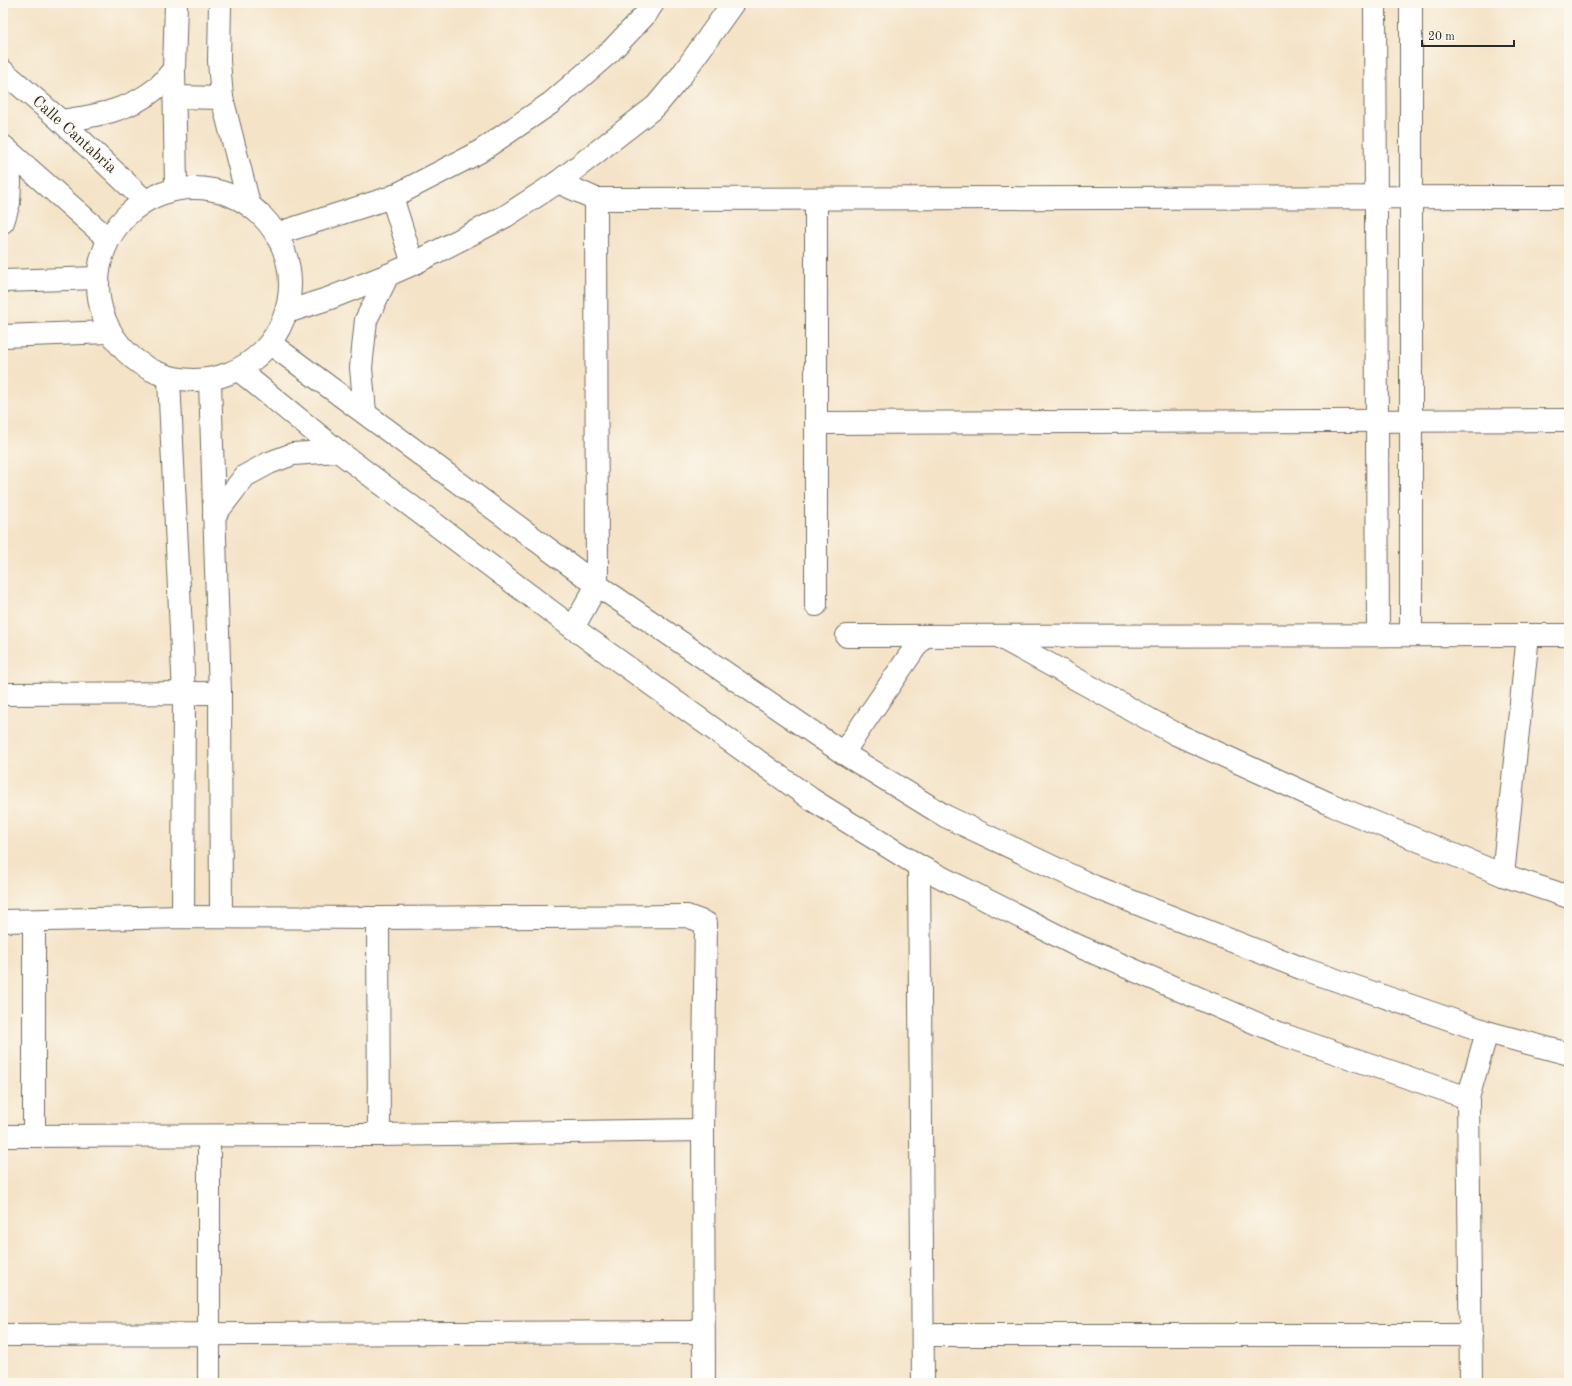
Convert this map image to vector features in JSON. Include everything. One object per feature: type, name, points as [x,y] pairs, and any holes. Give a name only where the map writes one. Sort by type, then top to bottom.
[{"type":"street","points":[[176,3],[174,69],[176,188]]},
{"type":"street","points":[[220,3],[219,61],[222,98],[248,204]]},
{"type":"street","points":[[276,234],[392,197],[479,152],[551,103],[610,52],[646,14],[653,3]]},
{"type":"street","points":[[287,312],[330,298],[413,264],[506,216],[558,182],[656,106],[681,76],[733,3]]},
{"type":"street","points":[[1375,3],[1378,635]]},
{"type":"street","points":[[1411,3],[1411,635]]},
{"type":"street","points":[[61,121],[94,116],[125,108],[157,87],[174,69]]},
{"type":"street","name":"Calle Cantabria","points":[[3,71],[61,121],[143,199]]},
{"type":"street","points":[[175,97],[222,98]]},
{"type":"street","points":[[6,149],[106,237]]},
{"type":"street","points":[[3,222],[9,203],[10,182],[6,149]]},
{"type":"street","points":[[558,182],[596,199],[1569,197]]},
{"type":"street","points":[[176,188],[211,188],[248,204],[276,234],[290,272],[287,312],[271,344],[240,371],[210,382],[169,379],[131,358],[109,332],[98,278],[106,237],[143,199],[176,188]]},
{"type":"street","points":[[392,197],[413,264]]},
{"type":"street","points":[[573,628],[597,585],[596,199]]},
{"type":"street","points":[[816,199],[816,605]]},
{"type":"street","points":[[365,412],[361,368],[366,320],[388,275]]},
{"type":"street","points":[[3,281],[98,278]]},
{"type":"street","points":[[3,336],[109,332]]},
{"type":"street","points":[[271,344],[597,585],[843,753],[945,816],[1096,886],[1301,968],[1487,1032],[1569,1054]]},
{"type":"street","points":[[240,371],[338,451],[573,628],[811,799],[919,866],[1076,945],[1281,1034],[1468,1098]]},
{"type":"street","points":[[169,379],[184,694],[183,917]]},
{"type":"street","points":[[210,382],[220,693],[221,917]]},
{"type":"street","points":[[816,423],[1569,420]]},
{"type":"street","points":[[214,516],[245,476],[270,463],[293,454],[338,451]]},
{"type":"street","points":[[1503,875],[1528,635]]},
{"type":"street","points":[[847,636],[1569,635]]},
{"type":"street","points":[[843,753],[923,636]]},
{"type":"street","points":[[997,636],[1176,734],[1332,805],[1503,875],[1569,897]]},
{"type":"street","points":[[3,694],[220,693]]},
{"type":"street","points":[[919,866],[923,1383]]},
{"type":"street","points":[[3,921],[183,917],[378,918],[687,916],[706,923],[703,1130],[704,1383]]},
{"type":"street","points":[[378,918],[379,1135]]},
{"type":"street","points":[[34,921],[34,1136]]},
{"type":"street","points":[[1471,1383],[1468,1098],[1487,1032]]},
{"type":"street","points":[[3,1136],[379,1135],[703,1130]]},
{"type":"street","points":[[209,1136],[209,1383]]},
{"type":"street","points":[[3,1335],[703,1332]]},
{"type":"street","points":[[923,1335],[1471,1335]]}]
